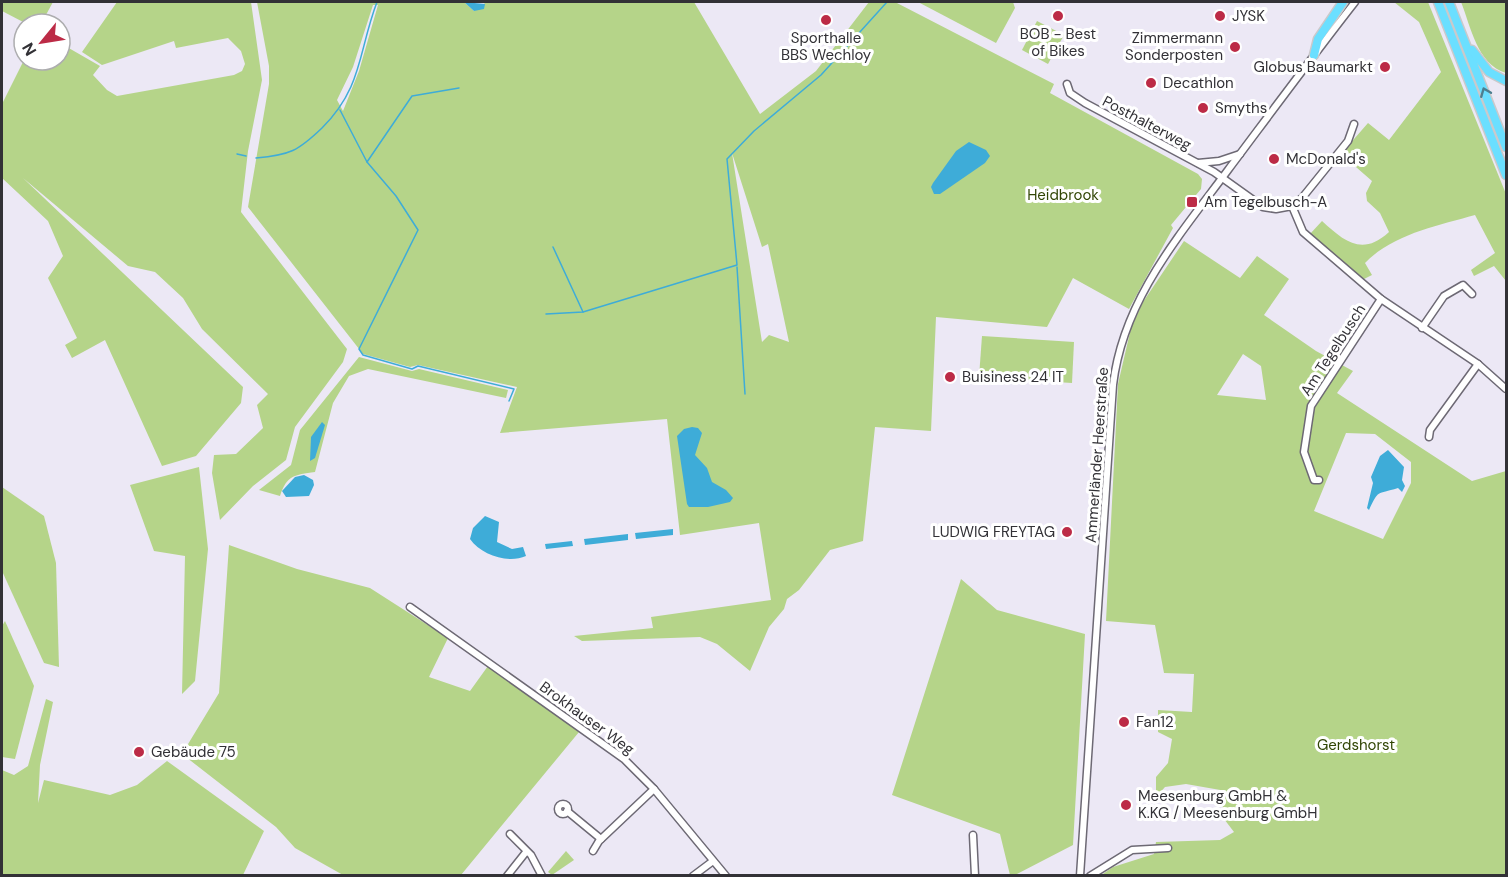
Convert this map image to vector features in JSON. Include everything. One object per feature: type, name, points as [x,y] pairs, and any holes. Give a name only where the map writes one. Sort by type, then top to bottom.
[{"type":"highway","points":[[1314,55],[1318,39],[1343,2]]},
{"type":"highway","points":[[1438,2],[1506,175]]},
{"type":"highway","points":[[1449,2],[1506,147]]},
{"type":"highway","points":[[1462,33],[1480,63],[1489,72],[1506,81]]},
{"type":"street","name":"Ammerländer Heerstraße","points":[[1080,876],[1113,385],[1125,328],[1140,295],[1223,177],[1355,2]]},
{"type":"street","name":"Posthalterweg","points":[[1067,84],[1070,93],[1085,103],[1223,177]]},
{"type":"street","points":[[1223,177],[1263,207],[1276,209],[1292,206],[1311,187],[1348,141],[1354,124]]},
{"type":"street","points":[[1197,163],[1219,161],[1240,154]]},
{"type":"street","name":"Am Tegelbusch","points":[[1292,206],[1303,232],[1381,299],[1478,364],[1506,389]]},
{"type":"street","points":[[1422,328],[1444,296],[1463,285],[1472,294]]},
{"type":"street","name":"Am Tegelbusch","points":[[1319,480],[1314,480],[1304,452],[1311,406],[1381,299]]},
{"type":"street","points":[[1429,437],[1430,430],[1478,364]]},
{"type":"street","name":"Brokhauser Weg","points":[[410,607],[624,759],[654,789],[726,876]]},
{"type":"street","points":[[593,851],[601,839],[654,789]]},
{"type":"street","points":[[567,811],[601,839]]},
{"type":"street","points":[[510,834],[531,855],[542,876]]},
{"type":"street","points":[[973,835],[975,876]]},
{"type":"street","points":[[1090,876],[1132,850],[1168,848]]},
{"type":"street","points":[[507,876],[526,852]]},
{"type":"street","points":[[693,876],[713,861]]},
{"type":"green space","points":[[2,2],[53,2],[48,12],[12,12],[12,16],[2,11]]},
{"type":"green space","points":[[117,2],[251,2],[262,80],[248,151],[241,212],[347,349],[343,362],[295,427],[286,460],[253,486],[220,520],[212,473],[214,455],[236,454],[263,428],[257,405],[268,394],[202,329],[183,298],[155,272],[128,266],[23,178],[243,387],[241,403],[196,456],[162,466],[105,340],[72,358],[65,345],[77,338],[48,278],[63,256],[48,221],[2,178],[2,104],[18,72],[72,72],[72,50],[100,66],[93,75],[107,90],[117,96],[234,75],[242,71],[245,64],[241,51],[228,38],[176,48],[174,41],[102,65],[82,52]]},
{"type":"green space","name":"Heidbrook","points":[[257,2],[464,2],[474,11],[485,3],[480,2],[694,2],[760,114],[816,71],[869,2],[895,2],[1054,84],[1050,93],[1198,174],[1202,179],[1201,189],[1171,225],[1173,228],[1129,309],[1073,278],[1047,327],[936,317],[931,431],[875,427],[863,541],[830,550],[799,590],[787,599],[784,609],[769,627],[750,671],[717,644],[700,637],[582,641],[574,636],[653,628],[651,617],[771,600],[759,523],[680,535],[667,419],[500,433],[517,387],[418,365],[410,367],[363,354],[248,207],[269,84],[269,66]],"holes":[[[373,5],[378,5],[359,71],[343,111],[337,100],[353,67]],[[732,153],[762,247],[768,244],[789,342],[769,335],[762,342]]]},
{"type":"green space","points":[[918,2],[1013,2],[1015,8],[996,43]]},
{"type":"green space","points":[[1394,2],[1428,2],[1506,194],[1506,281],[1494,266],[1474,276],[1471,270],[1495,253],[1475,215],[1416,232],[1389,245],[1365,263],[1372,275],[1362,280],[1310,234],[1322,221],[1346,240],[1362,245],[1379,240],[1389,232],[1380,213],[1367,201],[1366,193],[1372,181],[1341,154],[1368,123],[1389,140],[1441,72],[1419,22]]},
{"type":"green space","points":[[1461,2],[1506,2],[1506,73],[1488,62],[1476,44]]},
{"type":"green space","points":[[1037,21],[1064,35],[1048,64],[1022,50]]},
{"type":"green space","name":"Gerdshorst","points":[[1184,241],[1240,278],[1257,256],[1289,279],[1264,315],[1316,351],[1353,371],[1337,393],[1472,481],[1506,471],[1506,875],[1100,876],[1113,867],[1154,854],[1156,842],[1220,840],[1234,832],[1221,815],[1226,791],[1186,784],[1165,787],[1156,797],[1156,777],[1168,763],[1172,739],[1158,732],[1158,710],[1192,712],[1194,674],[1164,673],[1155,625],[1106,621],[1118,384],[1131,328],[1143,302]],"holes":[[[1243,354],[1261,366],[1266,400],[1217,395]],[[1346,433],[1375,434],[1411,462],[1411,483],[1383,539],[1314,511]]]},
{"type":"green space","points":[[982,336],[1074,342],[1072,383],[979,377]]},
{"type":"green space","points":[[359,357],[412,371],[419,369],[508,390],[506,398],[368,369],[349,376],[333,403],[315,472],[292,477],[285,484],[280,496],[259,490],[291,465],[300,430]]},
{"type":"green space","points":[[199,467],[208,549],[195,681],[182,694],[185,556],[154,551],[130,485]]},
{"type":"green space","points":[[2,487],[44,516],[56,563],[59,667],[44,663],[2,571]]},
{"type":"green space","points":[[229,545],[297,569],[370,588],[448,638],[429,677],[470,691],[488,666],[579,732],[461,875],[343,875],[295,848],[276,827],[182,754],[219,693]]},
{"type":"green space","points":[[961,579],[997,610],[1085,634],[1073,845],[1015,875],[1010,875],[1000,834],[892,795]]},
{"type":"green space","points":[[5,621],[34,686],[15,759],[2,757],[2,626]]},
{"type":"green space","points":[[46,699],[53,702],[40,765],[38,803],[44,780],[110,795],[137,785],[167,761],[264,831],[243,875],[2,875],[2,770],[14,775],[28,766]]},
{"type":"green space","points":[[566,851],[574,860],[552,875],[548,872]]},
{"type":"water","points":[[464,2],[485,4],[484,9],[474,11]]},
{"type":"water","points":[[969,142],[986,150],[990,156],[985,163],[940,194],[934,194],[931,187],[933,183],[956,151]]},
{"type":"water","points":[[322,422],[325,425],[315,458],[310,461],[311,437]]},
{"type":"water","points":[[698,428],[702,433],[695,455],[707,468],[712,482],[726,490],[733,498],[730,502],[708,507],[689,507],[687,504],[677,436],[684,429]]},
{"type":"water","points":[[1388,450],[1404,467],[1402,480],[1405,486],[1402,492],[1398,488],[1379,494],[1369,510],[1367,508],[1373,483],[1371,477],[1380,456]]},
{"type":"water","points":[[304,475],[313,480],[314,485],[309,496],[286,497],[282,491],[295,477]]},
{"type":"water","points":[[485,516],[499,522],[497,542],[512,549],[523,547],[526,556],[511,559],[495,557],[475,545],[470,539],[473,528]]},
{"type":"water","points":[[673,529],[673,535],[636,539],[635,533]]},
{"type":"water","points":[[628,534],[628,540],[585,545],[584,539]]},
{"type":"water","points":[[572,541],[573,546],[546,549],[545,544]]},
{"type":"waterway","points":[[256,158],[277,155],[300,147],[335,113],[345,98],[358,68],[377,2]]},
{"type":"waterway","points":[[546,314],[583,312],[737,265],[727,159],[754,131],[821,75],[887,2]]},
{"type":"waterway","points":[[367,162],[412,96],[459,88]]},
{"type":"waterway","points":[[340,110],[367,162],[396,196],[418,230],[359,349],[363,355],[412,369],[418,366],[514,389],[509,401]]},
{"type":"waterway","points":[[237,154],[246,156]]},
{"type":"waterway","points":[[553,247],[583,312]]},
{"type":"waterway","points":[[737,267],[745,394]]},
{"type":"place","name":"BOB - Best of Bikes","points":[[1058,16]]},
{"type":"place","name":"JYSK","points":[[1220,16]]},
{"type":"place","name":"Sporthalle BBS Wechloy","points":[[826,20]]},
{"type":"place","name":"Zimmermann Sonderposten","points":[[1235,47]]},
{"type":"place","name":"Globus Baumarkt","points":[[1385,67]]},
{"type":"place","name":"Decathlon","points":[[1151,83]]},
{"type":"place","name":"Smyths","points":[[1203,108]]},
{"type":"place","name":"McDonald's","points":[[1274,159]]},
{"type":"place","name":"Am Tegelbusch-A","points":[[1192,202]]},
{"type":"place","name":"Buisiness 24 IT","points":[[950,377]]},
{"type":"place","name":"LUDWIG FREYTAG","points":[[1067,532]]},
{"type":"place","name":"Fan12","points":[[1124,722]]},
{"type":"place","name":"Gebäude 75","points":[[139,752]]},
{"type":"place","name":"Meesenburg GmbH & K.KG / Meesenburg GmbH","points":[[1126,805]]}]
